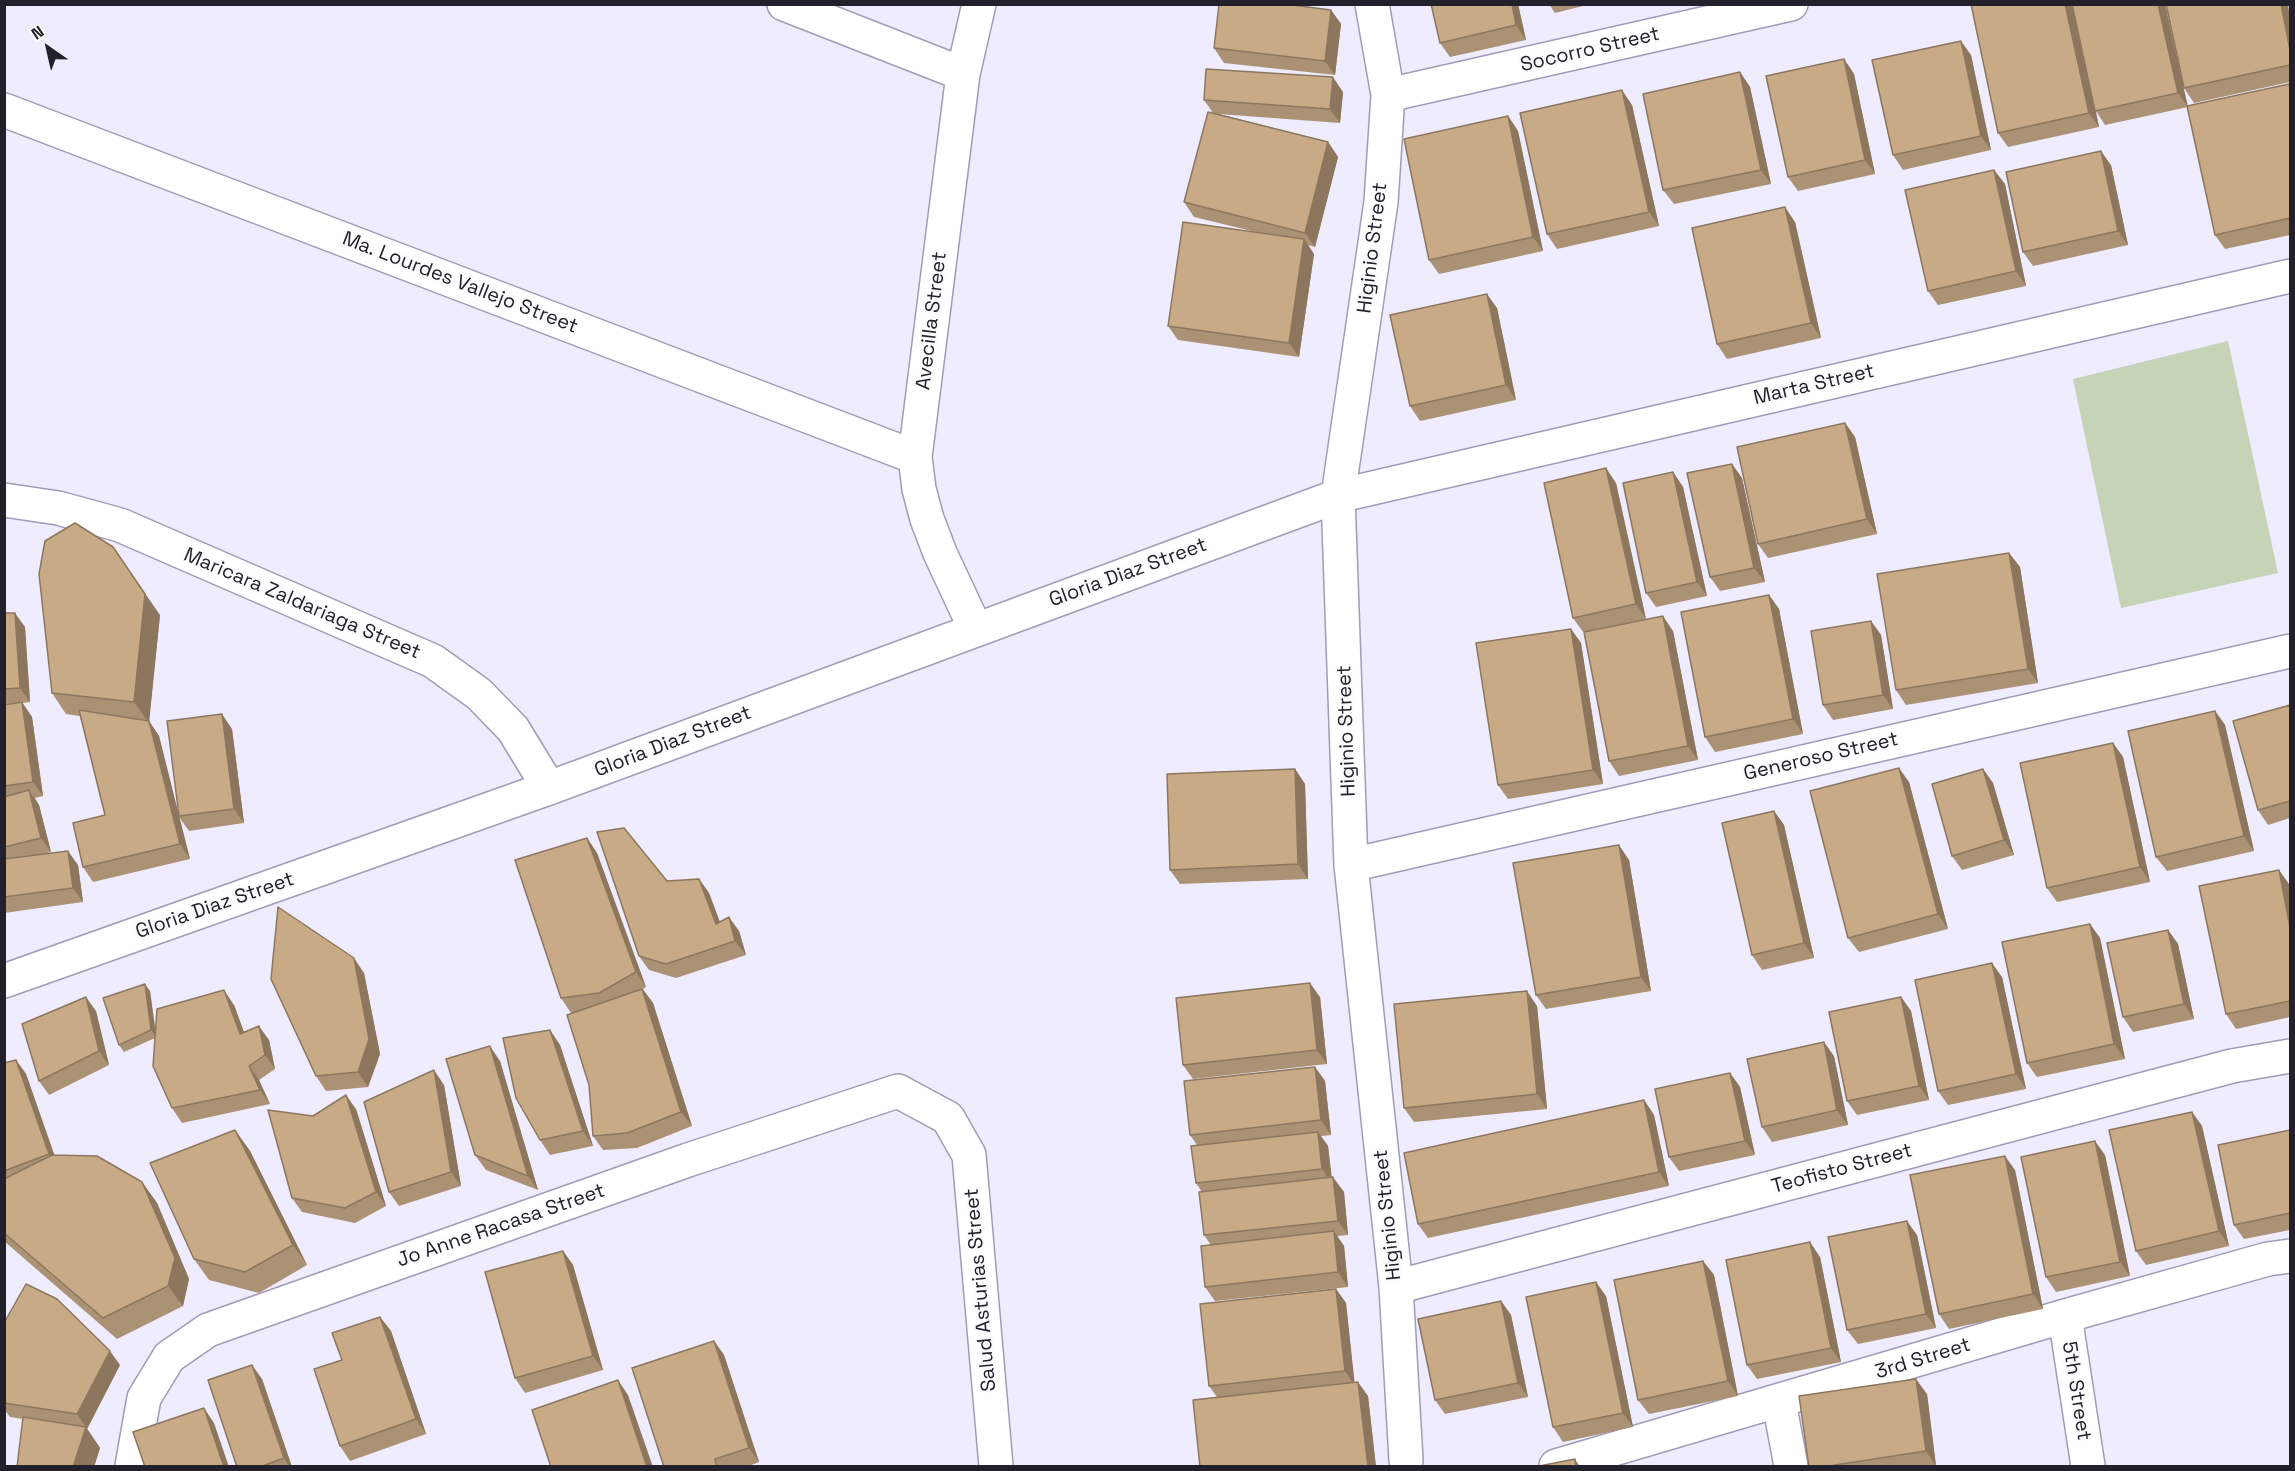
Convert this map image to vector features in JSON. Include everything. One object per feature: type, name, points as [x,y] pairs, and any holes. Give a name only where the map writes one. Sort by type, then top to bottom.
[{"type":"street","points":[[784,4],[963,74]]},
{"type":"street","name":"Avecilla Street","points":[[975,628],[940,553],[927,519],[919,489],[915,457],[963,74],[979,4]]},
{"type":"street","name":"Higinio Street","points":[[1372,4],[1388,95],[1381,202],[1338,496],[1351,864],[1395,1287],[1406,1460]]},
{"type":"street","name":"Socorro Street","points":[[1388,95],[1791,4]]},
{"type":"street","name":"Ma. Lourdes Vallejo Street","points":[[4,110],[915,457]]},
{"type":"street","name":"Marta Street","points":[[1338,496],[2290,276]]},
{"type":"street","name":"Gloria Diaz Street","points":[[4,981],[549,788],[975,628],[1338,496]]},
{"type":"street","name":"Maricara Zaldariaga Street","points":[[4,500],[58,508],[120,525],[433,661],[479,694],[513,729],[549,788]]},
{"type":"street","name":"Generoso Street","points":[[1351,864],[2290,651]]},
{"type":"street","name":"Teofisto Street","points":[[1395,1287],[2232,1066],[2290,1056]]},
{"type":"street","name":"Jo Anne Racasa Street","points":[[132,1467],[144,1398],[169,1357],[208,1330],[688,1160],[898,1091],[948,1118]]},
{"type":"street","name":"Salud Asturias Street","points":[[948,1118],[969,1155],[996,1467]]},
{"type":"street","name":"3rd Street","points":[[1556,1467],[2065,1316],[2268,1259],[2290,1256]]},
{"type":"street","name":"5th Street","points":[[2065,1316],[2088,1467]]},
{"type":"street","points":[[1779,1402],[1791,1467]]},
{"type":"green space","points":[[2228,341],[2278,573],[2121,608],[2073,379]]},
{"type":"building","points":[[1219,4],[1285,4],[1331,10],[1325,61],[1214,48]]},
{"type":"building","points":[[1431,4],[1512,4],[1516,25],[1440,43]]},
{"type":"building","points":[[1971,4],[2065,4],[2089,113],[1998,133]]},
{"type":"building","points":[[2072,4],[2158,4],[2178,93],[2095,111]]},
{"type":"building","points":[[2166,4],[2281,4],[2290,50],[2290,65],[2184,88]]},
{"type":"building","points":[[1961,41],[1981,136],[1893,155],[1872,60]]},
{"type":"building","points":[[1844,59],[1865,160],[1788,177],[1766,76]]},
{"type":"building","points":[[1206,69],[1333,77],[1330,109],[1204,100]]},
{"type":"building","points":[[1740,72],[1761,170],[1663,190],[1643,94]]},
{"type":"building","points":[[2289,84],[2290,218],[2215,235],[2187,106]]},
{"type":"building","points":[[1622,90],[1649,212],[1547,234],[1520,113]]},
{"type":"building","points":[[1208,112],[1328,142],[1305,233],[1184,202]]},
{"type":"building","points":[[1508,116],[1533,237],[1429,260],[1404,139]]},
{"type":"building","points":[[2101,151],[2118,231],[2023,252],[2006,172]]},
{"type":"building","points":[[1994,170],[2016,271],[1928,291],[1905,190]]},
{"type":"building","points":[[1785,207],[1811,323],[1717,344],[1692,228]]},
{"type":"building","points":[[1183,222],[1304,239],[1289,343],[1168,326]]},
{"type":"building","points":[[1487,294],[1506,385],[1410,406],[1390,315]]},
{"type":"building","points":[[1845,423],[1867,519],[1758,544],[1737,447]]},
{"type":"building","points":[[1732,464],[1754,568],[1710,577],[1687,473]]},
{"type":"building","points":[[1606,468],[1636,604],[1573,618],[1544,483]]},
{"type":"building","points":[[1673,472],[1697,582],[1646,593],[1623,483]]},
{"type":"building","points":[[75,523],[113,547],[145,594],[134,702],[52,693],[39,574],[45,541]]},
{"type":"building","points":[[2009,553],[2028,669],[1896,690],[1877,574]]},
{"type":"building","points":[[1769,595],[1793,719],[1705,737],[1681,612]]},
{"type":"building","points":[[4,613],[15,613],[20,688],[4,689]]},
{"type":"building","points":[[1663,616],[1688,746],[1609,761],[1584,632]]},
{"type":"building","points":[[1871,621],[1883,695],[1823,705],[1811,631]]},
{"type":"building","points":[[1571,629],[1593,770],[1498,785],[1476,643]]},
{"type":"building","points":[[22,702],[33,782],[4,786],[4,705]]},
{"type":"building","points":[[2290,705],[2290,801],[2258,810],[2233,721]]},
{"type":"building","points":[[79,710],[149,721],[180,844],[83,867],[73,823],[105,815]]},
{"type":"building","points":[[2215,711],[2244,836],[2156,857],[2128,731]]},
{"type":"building","points":[[222,714],[234,809],[179,816],[167,721]]},
{"type":"building","points":[[2113,743],[2140,867],[2047,888],[2020,763]]},
{"type":"building","points":[[1899,768],[1938,914],[1848,938],[1810,791]]},
{"type":"building","points":[[1295,769],[1298,864],[1170,870],[1167,774]]},
{"type":"building","points":[[1983,769],[2004,840],[1952,856],[1932,784]]},
{"type":"building","points":[[29,790],[41,838],[4,847],[4,797]]},
{"type":"building","points":[[1774,811],[1804,943],[1752,955],[1722,823]]},
{"type":"building","points":[[624,828],[667,881],[699,879],[716,924],[729,917],[735,941],[666,964],[639,956],[597,832]]},
{"type":"building","points":[[587,838],[636,972],[599,993],[561,998],[515,860]]},
{"type":"building","points":[[1619,845],[1641,977],[1536,995],[1513,863]]},
{"type":"building","points":[[68,851],[73,888],[4,897],[4,859]]},
{"type":"building","points":[[2279,870],[2290,927],[2290,1001],[2226,1014],[2199,886]]},
{"type":"building","points":[[278,907],[354,958],[369,1039],[358,1072],[316,1076],[271,979]]},
{"type":"building","points":[[2090,924],[2114,1044],[2027,1063],[2002,942]]},
{"type":"building","points":[[2168,930],[2184,1004],[2123,1017],[2107,943]]},
{"type":"building","points":[[1992,963],[2016,1074],[1938,1091],[1915,980]]},
{"type":"building","points":[[1310,983],[1317,1050],[1183,1065],[1176,998]]},
{"type":"building","points":[[145,984],[151,1030],[119,1045],[103,998]]},
{"type":"building","points":[[642,989],[681,1112],[627,1133],[593,1136],[589,1085],[567,1015]]},
{"type":"building","points":[[224,990],[240,1034],[259,1026],[265,1055],[249,1066],[260,1090],[172,1108],[153,1066],[157,1009]]},
{"type":"building","points":[[1527,991],[1537,1094],[1404,1108],[1394,1004]]},
{"type":"building","points":[[86,997],[99,1051],[39,1081],[22,1024]]},
{"type":"building","points":[[1901,997],[1919,1086],[1847,1101],[1829,1012]]},
{"type":"building","points":[[550,1030],[583,1131],[540,1140],[516,1098],[503,1038]]},
{"type":"building","points":[[1824,1042],[1837,1110],[1762,1127],[1747,1059]]},
{"type":"building","points":[[490,1046],[528,1176],[475,1155],[446,1059]]},
{"type":"building","points":[[16,1060],[49,1154],[4,1171],[4,1063]]},
{"type":"building","points":[[1315,1067],[1321,1120],[1190,1135],[1184,1081]]},
{"type":"building","points":[[434,1070],[451,1172],[389,1192],[364,1102]]},
{"type":"building","points":[[1730,1073],[1745,1141],[1669,1157],[1655,1089]]},
{"type":"building","points":[[346,1095],[376,1192],[345,1208],[292,1198],[268,1110],[313,1116]]},
{"type":"building","points":[[1644,1100],[1659,1172],[1418,1224],[1404,1153]]},
{"type":"building","points":[[2192,1112],[2219,1231],[2136,1251],[2109,1130]]},
{"type":"building","points":[[235,1130],[293,1245],[245,1272],[194,1259],[150,1163]]},
{"type":"building","points":[[2290,1130],[2290,1213],[2234,1225],[2218,1145]]},
{"type":"building","points":[[1318,1132],[1322,1169],[1196,1183],[1191,1146]]},
{"type":"building","points":[[2095,1141],[2120,1262],[2046,1277],[2021,1157]]},
{"type":"building","points":[[52,1155],[97,1156],[142,1182],[175,1258],[168,1286],[103,1318],[4,1233],[4,1179]]},
{"type":"building","points":[[2005,1156],[2033,1294],[1939,1314],[1910,1175]]},
{"type":"building","points":[[1333,1177],[1338,1221],[1204,1235],[1199,1192]]},
{"type":"building","points":[[1907,1221],[1926,1314],[1847,1330],[1828,1237]]},
{"type":"building","points":[[1334,1231],[1338,1272],[1205,1287],[1201,1246]]},
{"type":"building","points":[[1810,1242],[1831,1348],[1747,1365],[1726,1260]]},
{"type":"building","points":[[563,1251],[593,1356],[515,1378],[485,1272]]},
{"type":"building","points":[[1703,1261],[1728,1381],[1638,1400],[1614,1280]]},
{"type":"building","points":[[1596,1282],[1623,1413],[1553,1427],[1526,1297]]},
{"type":"building","points":[[26,1284],[57,1299],[110,1351],[77,1414],[4,1403],[4,1323]]},
{"type":"building","points":[[1336,1289],[1345,1371],[1209,1386],[1200,1304]]},
{"type":"building","points":[[1501,1301],[1518,1383],[1435,1400],[1418,1319]]},
{"type":"building","points":[[380,1317],[416,1419],[340,1446],[314,1369],[342,1360],[332,1333]]},
{"type":"building","points":[[714,1341],[749,1448],[715,1459],[717,1467],[664,1467],[632,1368]]},
{"type":"building","points":[[252,1365],[284,1458],[260,1467],[237,1467],[208,1380]]},
{"type":"building","points":[[1916,1379],[1926,1451],[1809,1467],[1799,1396]]},
{"type":"building","points":[[618,1380],[647,1467],[551,1467],[532,1410]]},
{"type":"building","points":[[1358,1382],[1368,1467],[1200,1467],[1193,1400]]},
{"type":"building","points":[[204,1408],[224,1467],[145,1467],[133,1432]]},
{"type":"building","points":[[23,1417],[86,1427],[73,1467],[17,1467]]},
{"type":"building","points":[[1575,1459],[1576,1467],[1534,1467]]}]
